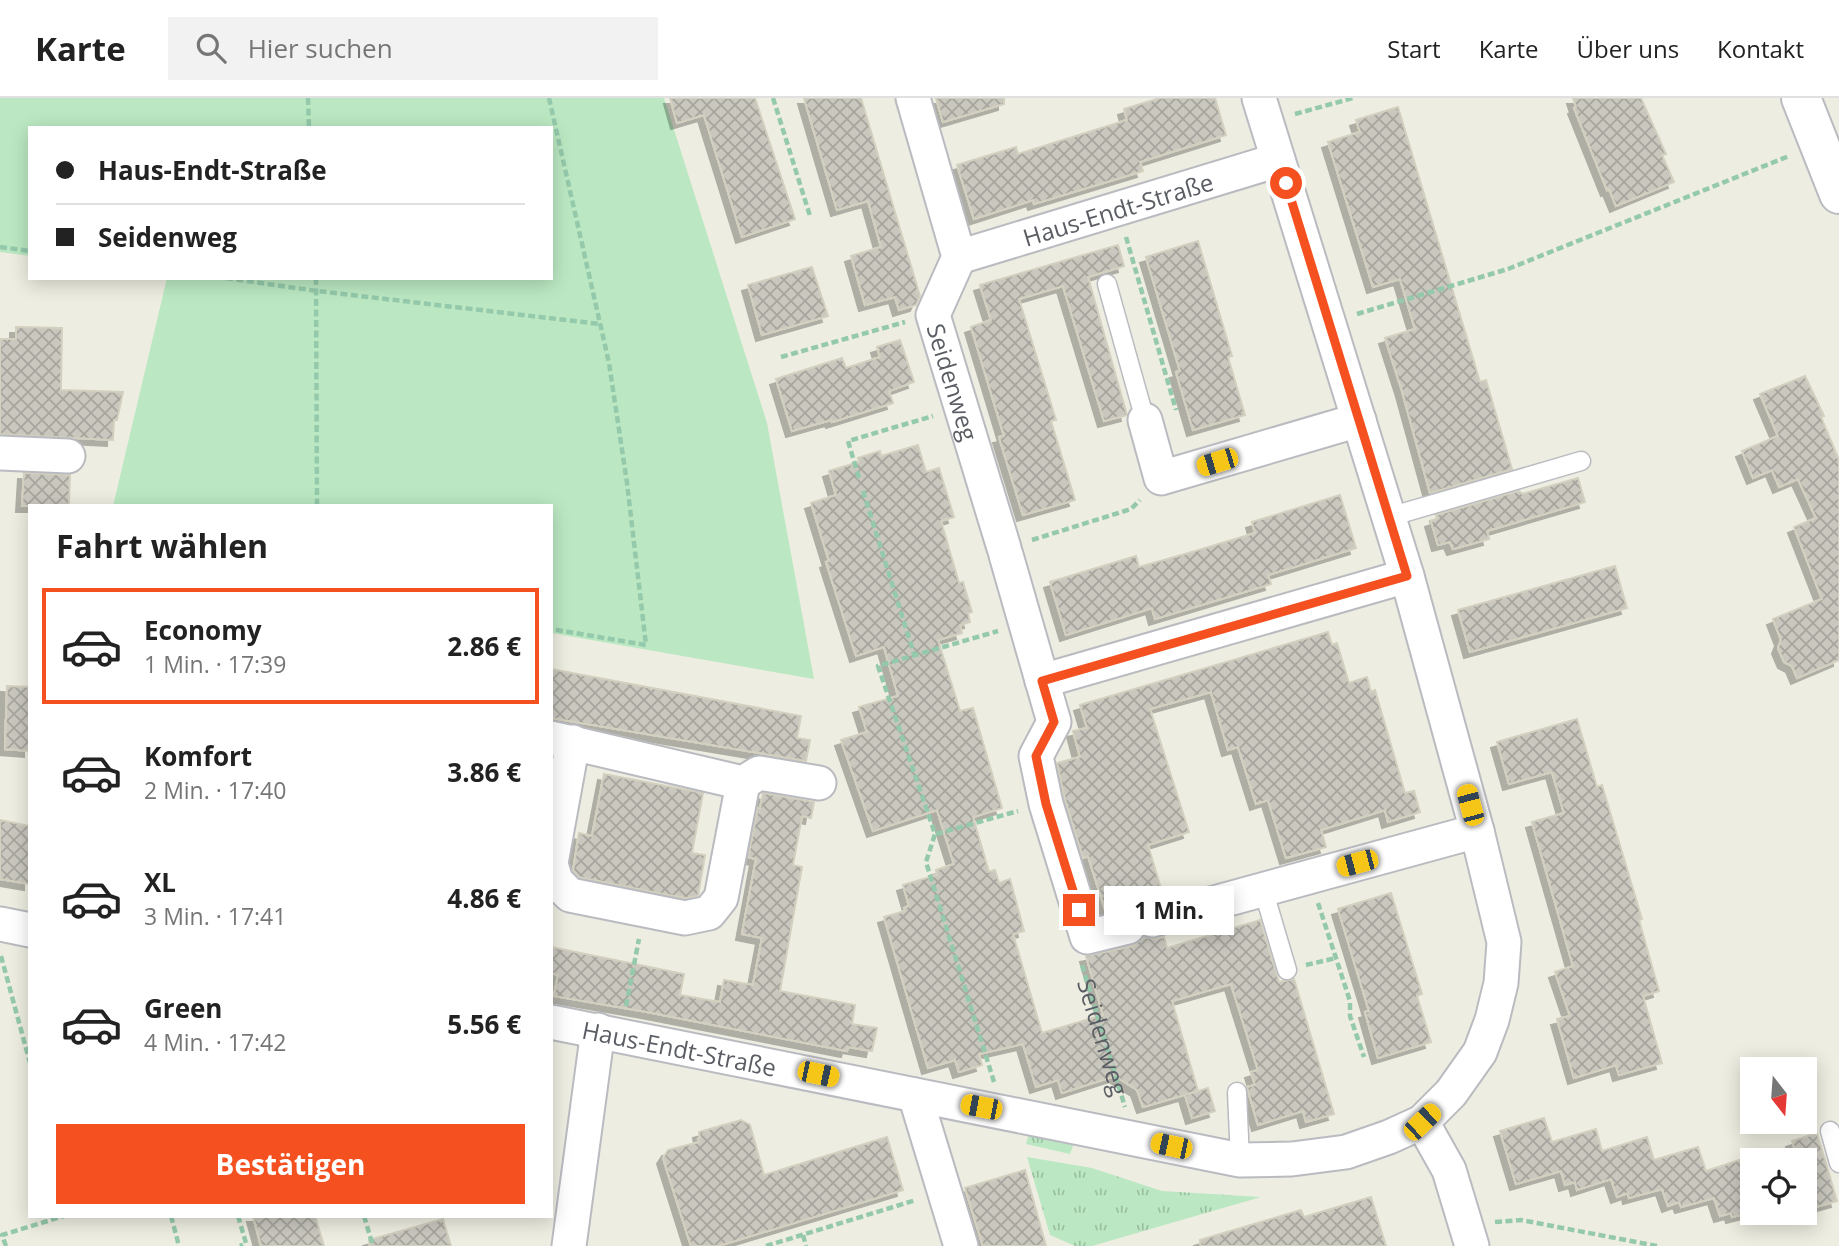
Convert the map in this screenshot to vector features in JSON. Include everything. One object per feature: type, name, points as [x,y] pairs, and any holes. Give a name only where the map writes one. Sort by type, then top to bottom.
[{"type":"street","points":[[914,98],[959,257]]},
{"type":"street","points":[[1801,98],[1839,194]]},
{"type":"street","name":"Haus-Endt-Straße","points":[[553,1022],[1240,1160],[1292,1159],[1346,1152],[1389,1138],[1422,1122],[1451,1093],[1480,1052],[1492,1020],[1502,984],[1504,942],[1477,831],[1407,576],[1263,110]]},
{"type":"street","name":"Haus-Endt-Straße","points":[[959,257],[1278,160]]},
{"type":"street","name":"Seidenweg","points":[[959,257],[933,315],[1054,722],[1036,756],[1046,804],[1087,937]]},
{"type":"street","points":[[1145,420],[1161,478],[1359,420]]},
{"type":"street","points":[[0,453],[68,456]]},
{"type":"street","points":[[1042,681],[1407,576]]},
{"type":"street","points":[[553,841],[562,740],[743,783],[759,773],[819,783]]},
{"type":"street","points":[[553,872],[555,881],[570,895],[685,918],[709,913],[721,898],[743,783]]},
{"type":"street","points":[[1087,937],[1477,831]]},
{"type":"street","points":[[0,924],[28,930]]},
{"type":"street","points":[[569,1246],[609,1032]]},
{"type":"street","points":[[915,1095],[961,1246]]},
{"type":"street","points":[[1422,1122],[1449,1170],[1469,1235]]},
{"type":"lane","points":[[1107,284],[1145,420]]},
{"type":"lane","points":[[1389,517],[1581,461]]},
{"type":"lane","points":[[1263,889],[1287,970]]},
{"type":"lane","points":[[1237,1092],[1240,1160]]},
{"type":"lane","points":[[1830,1130],[1839,1163]]},
{"type":"path","points":[[308,98],[309,126]]},
{"type":"path","points":[[549,98],[609,363],[627,483],[646,645],[553,629]]},
{"type":"path","points":[[773,98],[810,216]]},
{"type":"path","points":[[1263,110],[1353,98]]},
{"type":"path","points":[[1329,323],[1508,269],[1819,145]]},
{"type":"path","points":[[1118,209],[1178,417]]},
{"type":"path","points":[[0,247],[28,251]]},
{"type":"path","points":[[240,280],[600,324]]},
{"type":"path","points":[[316,280],[317,504]]},
{"type":"path","points":[[781,356],[933,315]]},
{"type":"path","points":[[859,478],[848,441],[961,408]]},
{"type":"path","points":[[1005,552],[1132,509],[1161,478]]},
{"type":"path","points":[[863,491],[914,654]]},
{"type":"path","points":[[1003,1112],[926,862],[935,834],[878,666],[1026,624]]},
{"type":"path","points":[[935,834],[1046,804]]},
{"type":"path","points":[[1309,876],[1350,1001],[1350,1016],[1364,1058]]},
{"type":"path","points":[[609,1032],[644,910]]},
{"type":"path","name":"Seidenweg","points":[[1087,937],[1078,952],[1135,1138]]},
{"type":"path","points":[[0,954],[28,1056]]},
{"type":"path","points":[[766,1246],[944,1192]]},
{"type":"path","points":[[6,1246],[2,1235],[57,1218]]},
{"type":"path","points":[[172,1218],[179,1246]]},
{"type":"path","points":[[239,1218],[246,1243],[240,1246]]},
{"type":"path","points":[[365,1218],[373,1246]]},
{"type":"path","points":[[1469,1235],[1521,1220],[1657,1246]]},
{"type":"path","points":[[803,1236],[806,1246]]},
{"type":"green space","points":[[0,98],[664,98],[767,423],[814,679],[553,633],[553,504],[113,504],[167,280],[553,280],[553,126],[28,126],[28,256],[0,252]]},
{"type":"green space","points":[[1030,1131],[1075,1140],[1070,1154],[1026,1144]]},
{"type":"green space","points":[[1027,1157],[1092,1168],[1162,1191],[1261,1197],[1092,1246],[1075,1246],[1050,1235]]},
{"type":"building","points":[[670,98],[755,98],[795,219],[742,237],[704,115],[677,123]]},
{"type":"building","points":[[804,98],[861,98],[920,296],[916,305],[899,310],[895,297],[865,305],[851,256],[881,247],[868,201],[837,210]]},
{"type":"building","points":[[936,98],[1004,98],[1004,104],[943,122]]},
{"type":"building","points":[[1160,98],[1215,98],[1226,135],[1140,162],[1143,171],[1034,204],[1033,200],[974,219],[957,165],[1016,147],[1018,154],[1127,120],[1124,109]]},
{"type":"building","points":[[1573,98],[1641,98],[1666,154],[1662,155],[1674,182],[1616,206],[1574,108]]},
{"type":"building","points":[[1398,107],[1480,382],[1486,380],[1512,469],[1430,493],[1385,338],[1415,329],[1400,279],[1373,287],[1328,142],[1360,132],[1356,120]]},
{"type":"building","points":[[1198,241],[1232,356],[1228,357],[1245,415],[1193,430],[1176,372],[1180,371],[1146,257]]},
{"type":"building","points":[[1118,245],[1124,266],[1088,277],[1127,415],[1104,421],[1063,286],[1019,299],[1056,420],[1051,421],[1075,500],[1023,515],[999,437],[1004,436],[971,327],[991,320],[980,285]]},
{"type":"building","points":[[812,267],[828,316],[762,335],[748,285]]},
{"type":"building","points":[[16,327],[62,328],[61,390],[123,392],[117,420],[114,420],[113,440],[0,434],[0,339],[16,339]]},
{"type":"building","points":[[900,340],[914,382],[889,391],[893,403],[792,431],[776,379],[842,358],[846,368],[880,357],[877,347]]},
{"type":"building","points":[[1805,376],[1824,416],[1821,417],[1839,460],[1839,660],[1797,678],[1792,666],[1784,662],[1778,648],[1781,640],[1773,619],[1822,599],[1794,527],[1816,518],[1798,479],[1779,487],[1772,470],[1753,478],[1742,451],[1778,436],[1760,394]]},
{"type":"building","points":[[918,445],[926,472],[939,468],[954,517],[941,521],[959,583],[963,582],[972,612],[968,613],[970,622],[960,625],[962,633],[938,640],[960,711],[973,708],[1002,808],[973,817],[989,872],[995,870],[999,883],[1010,879],[1024,931],[1013,934],[1042,1033],[1103,1015],[1086,956],[1133,946],[1144,937],[1164,937],[1167,948],[1260,920],[1279,982],[1294,979],[1334,1114],[1306,1122],[1303,1111],[1258,1125],[1247,1087],[1255,1085],[1251,1072],[1258,1070],[1231,984],[1172,1001],[1198,1091],[1143,1107],[1137,1090],[1115,1076],[1062,1093],[1058,1080],[1036,1087],[1023,1044],[979,1054],[982,1065],[959,1072],[955,1060],[928,1068],[884,917],[905,911],[904,908],[909,906],[903,885],[937,875],[936,870],[954,864],[937,810],[873,831],[841,740],[867,732],[859,707],[898,696],[884,647],[856,656],[826,562],[829,561],[811,503],[836,495],[829,471],[859,462],[858,458],[880,451],[881,456]]},
{"type":"building","points":[[24,473],[70,475],[69,504],[22,506]]},
{"type":"building","points":[[1578,478],[1585,502],[1487,531],[1489,539],[1453,549],[1450,542],[1438,545],[1431,521],[1437,519],[1436,515],[1519,491],[1522,494]]},
{"type":"building","points":[[1340,495],[1356,548],[1268,575],[1271,584],[1155,619],[1152,608],[1066,635],[1050,582],[1136,556],[1139,567],[1192,552],[1255,533],[1252,522]]},
{"type":"building","points":[[1615,566],[1627,608],[1470,652],[1458,610]]},
{"type":"building","points":[[1328,632],[1332,645],[1337,643],[1349,683],[1367,677],[1371,692],[1375,690],[1405,793],[1414,791],[1420,812],[1388,822],[1385,810],[1321,830],[1326,847],[1286,858],[1268,800],[1256,804],[1238,747],[1228,750],[1211,692],[1150,709],[1189,832],[1148,845],[1163,895],[1153,898],[1136,910],[1124,908],[1106,913],[1088,856],[1083,858],[1057,763],[1080,757],[1073,731],[1087,728],[1080,705]]},
{"type":"building","points":[[553,669],[801,716],[797,738],[810,740],[806,761],[553,718]]},
{"type":"building","points":[[7,686],[28,687],[28,751],[5,749]]},
{"type":"building","points":[[1577,719],[1597,787],[1602,785],[1642,919],[1639,920],[1659,991],[1643,996],[1662,1063],[1619,1075],[1616,1065],[1574,1078],[1557,1019],[1570,1016],[1555,972],[1573,966],[1532,822],[1564,813],[1552,772],[1509,784],[1497,742]]},
{"type":"building","points":[[604,774],[703,793],[692,853],[705,855],[698,896],[686,898],[668,895],[579,877],[573,871],[579,833],[592,836]]},
{"type":"building","points":[[763,793],[814,802],[811,818],[802,816],[793,865],[802,867],[780,991],[855,1005],[852,1024],[877,1028],[872,1051],[848,1047],[847,1051],[554,996],[558,975],[553,974],[553,947],[684,974],[680,995],[720,1002],[724,980],[753,985],[762,938],[742,934],[756,859],[748,857],[758,808],[760,809]]},
{"type":"building","points":[[0,820],[28,826],[28,884],[0,879]]},
{"type":"building","points":[[1391,893],[1422,994],[1417,996],[1431,1042],[1378,1058],[1365,1012],[1369,1011],[1338,909]]},
{"type":"building","points":[[1208,1088],[1215,1111],[1192,1118],[1185,1095]]},
{"type":"building","points":[[1544,1118],[1552,1142],[1596,1129],[1602,1151],[1647,1137],[1654,1160],[1698,1147],[1706,1171],[1740,1160],[1740,1215],[1732,1217],[1731,1213],[1720,1216],[1714,1198],[1681,1207],[1679,1202],[1668,1206],[1662,1189],[1629,1198],[1628,1193],[1617,1197],[1611,1179],[1577,1190],[1575,1182],[1565,1185],[1561,1171],[1516,1184],[1500,1131]]},
{"type":"building","points":[[741,1120],[750,1125],[764,1175],[887,1137],[903,1190],[718,1246],[691,1246],[663,1158],[668,1150],[699,1142],[699,1132]]},
{"type":"building","points":[[1817,1133],[1837,1201],[1817,1207],[1817,1148],[1794,1148],[1792,1141]]},
{"type":"building","points":[[1025,1170],[1046,1246],[983,1246],[965,1188]]},
{"type":"building","points":[[1371,1197],[1386,1246],[1201,1246],[1200,1240],[1301,1210],[1304,1217]]},
{"type":"building","points":[[254,1218],[316,1218],[324,1246],[261,1246]]},
{"type":"building","points":[[443,1219],[451,1246],[370,1246],[369,1240]]},
{"type":"route","points":[[1079,910],[1046,804],[1036,756],[1054,722],[1042,681],[1407,576],[1286,183]]}]
